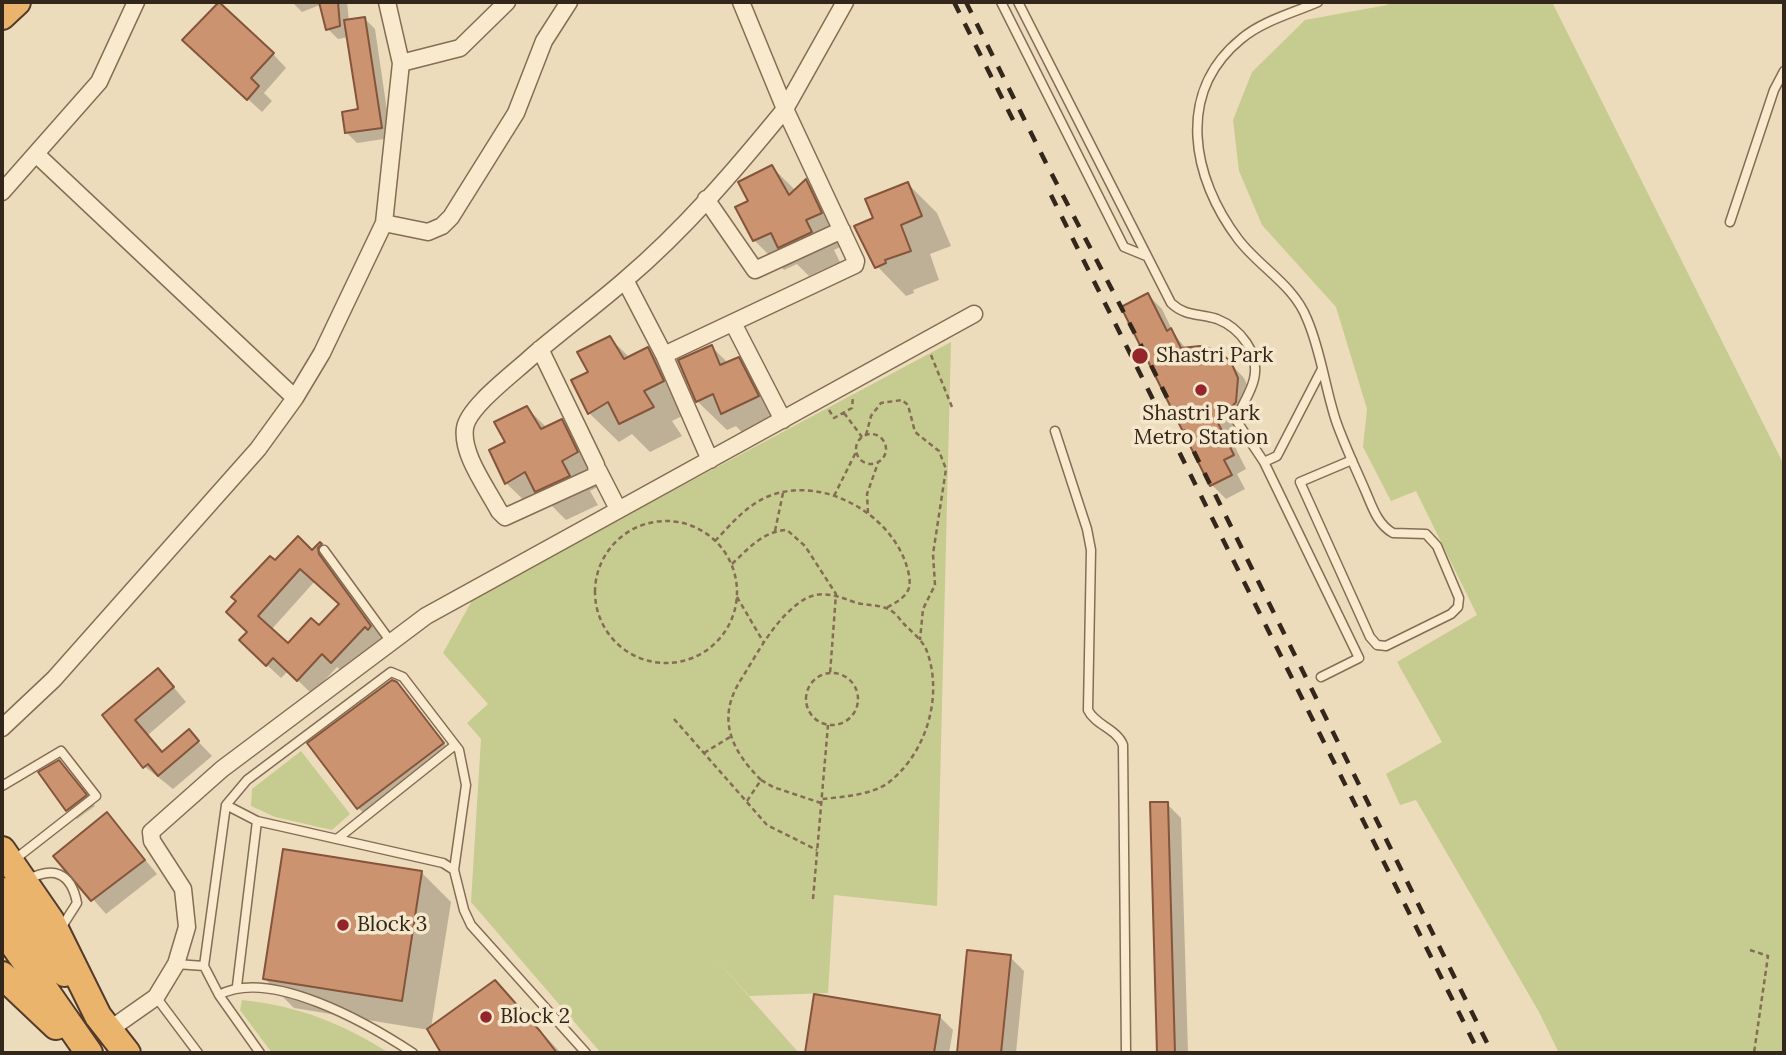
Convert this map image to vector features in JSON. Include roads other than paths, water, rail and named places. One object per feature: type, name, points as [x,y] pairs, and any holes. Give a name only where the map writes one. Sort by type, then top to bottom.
[{"type":"highway","points":[[2,16],[17,2]]},
{"type":"highway","points":[[10,871],[11,922],[87,1053]]},
{"type":"highway","points":[[10,871],[57,933],[104,1023]]},
{"type":"highway","points":[[11,922],[104,1023],[127,1053]]},
{"type":"highway","points":[[2,975],[87,1053]]},
{"type":"street","points":[[2,192],[99,82],[136,2]]},
{"type":"street","points":[[2,728],[63,669],[258,449],[295,398],[322,354],[384,223],[401,63],[387,2]]},
{"type":"street","points":[[401,63],[460,48],[507,2]]},
{"type":"street","points":[[384,223],[428,232],[451,217],[516,113],[544,41],[569,2]]},
{"type":"street","points":[[664,355],[852,269],[856,261],[785,109],[741,2]]},
{"type":"street","points":[[598,470],[594,478],[505,517],[499,511],[468,449],[465,428],[469,418],[540,349],[625,280],[740,164],[785,109],[845,2]]},
{"type":"street","points":[[36,154],[295,398]]},
{"type":"street","points":[[706,199],[755,270],[842,230]]},
{"type":"street","points":[[625,280],[664,355],[710,460]]},
{"type":"street","points":[[104,1023],[156,997],[176,964],[187,927],[187,910],[183,889],[152,841],[153,828],[222,769],[426,616],[974,314]]},
{"type":"street","points":[[733,323],[783,420]]},
{"type":"street","points":[[540,349],[618,509]]},
{"type":"lane","points":[[1001,2],[1125,247],[1146,256]]},
{"type":"lane","points":[[1018,2],[1171,303],[1186,314],[1214,318],[1232,327],[1247,343],[1253,359],[1254,379],[1236,420],[1264,462],[1359,658],[1321,677]]},
{"type":"lane","points":[[1318,2],[1253,30],[1231,49],[1208,83],[1200,104],[1196,143],[1200,162],[1220,214],[1239,241],[1290,291],[1307,317],[1336,421],[1385,529],[1393,533],[1426,534],[1437,546],[1460,598],[1458,607],[1451,614],[1386,646],[1377,645],[1370,637],[1300,482],[1352,460]]},
{"type":"lane","points":[[1730,222],[1774,90],[1784,71]]},
{"type":"lane","points":[[1264,462],[1277,456],[1322,369]]},
{"type":"lane","points":[[1055,431],[1087,529],[1091,550],[1088,709],[1096,721],[1120,738],[1123,745],[1126,1053]]},
{"type":"lane","points":[[324,551],[391,642]]},
{"type":"lane","points":[[260,1053],[219,995],[204,966],[226,805],[247,780],[391,672],[403,677],[460,750],[466,785],[454,870],[464,911],[471,925],[586,1053]]},
{"type":"lane","points":[[337,839],[455,745]]},
{"type":"lane","points":[[2,786],[61,751],[96,796],[10,871]]},
{"type":"lane","points":[[226,805],[257,821],[443,863],[454,870]]},
{"type":"lane","points":[[237,986],[257,821]]},
{"type":"lane","points":[[10,871],[54,871],[63,877],[75,893],[77,903],[57,933]]},
{"type":"lane","points":[[176,964],[204,966]]},
{"type":"lane","points":[[219,995],[237,986],[262,987],[316,1002],[364,1021],[413,1053]]},
{"type":"lane","points":[[156,997],[198,1053]]},
{"type":"railway","points":[[954,2],[1016,126]]},
{"type":"railway","points":[[966,2],[1145,353],[1492,1053]]},
{"type":"railway","points":[[1051,195],[1479,1053]]},
{"type":"place","name":"Shastri Park","points":[[1140,356]]},
{"type":"place","name":"Shastri Park Metro Station","points":[[1201,390]]},
{"type":"place","name":"Block 3","points":[[343,925]]},
{"type":"place","name":"Block 2","points":[[486,1017]]}]
